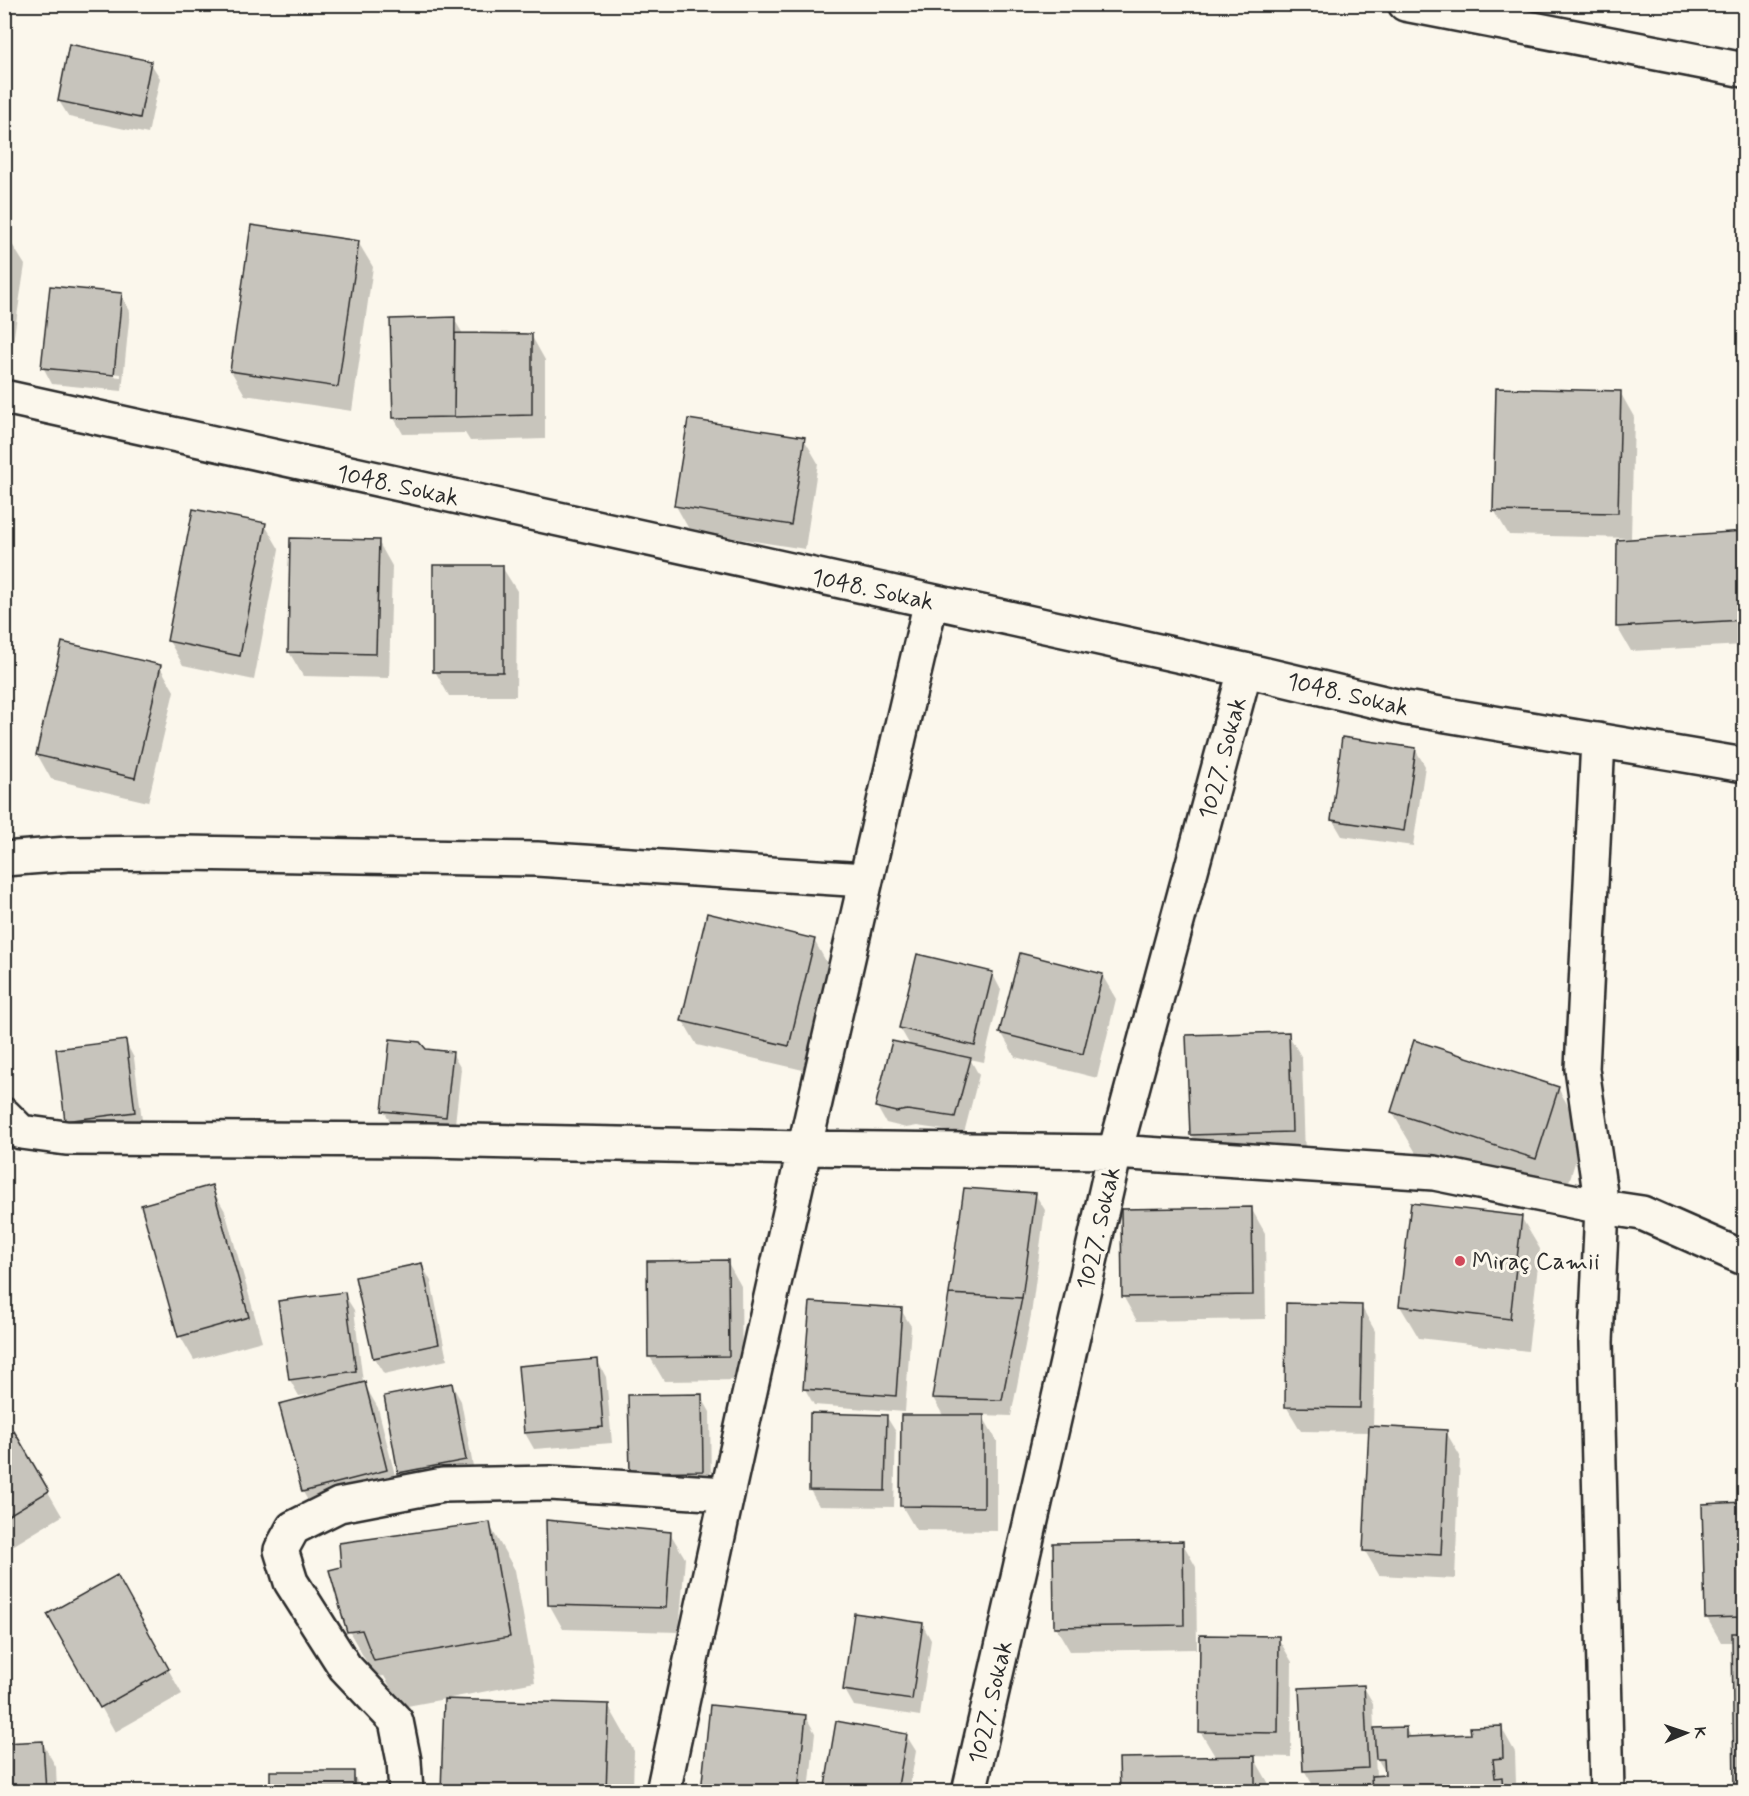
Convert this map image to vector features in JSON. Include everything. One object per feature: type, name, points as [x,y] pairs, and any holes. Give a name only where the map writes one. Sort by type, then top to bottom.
[{"type":"street","points":[[1406,4],[1744,70]]},
{"type":"street","name":"1048. Sokak","points":[[4,397],[1245,670],[1405,708],[1744,765]]},
{"type":"street","points":[[663,1791],[803,1148],[931,601]]},
{"type":"street","name":"1027. Sokak","points":[[969,1791],[1115,1152],[1245,670]]},
{"type":"street","points":[[1598,740],[1582,1069],[1602,1208],[1596,1342],[1607,1791]]},
{"type":"street","points":[[4,860],[68,854],[172,853],[537,859],[865,880]]},
{"type":"street","points":[[4,1115],[21,1132],[66,1138],[428,1140],[1115,1152],[1434,1173],[1602,1208],[1642,1213],[1744,1258]]},
{"type":"street","points":[[406,1791],[404,1761],[396,1721],[345,1667],[291,1582],[281,1550],[292,1528],[339,1505],[443,1485],[550,1483],[726,1494]]},
{"type":"building","points":[[69,44],[151,61],[140,118],[58,101]]},
{"type":"building","points":[[251,225],[359,241],[338,387],[230,371]]},
{"type":"building","points":[[4,238],[11,239],[4,285]]},
{"type":"building","points":[[50,286],[122,293],[114,375],[41,368]]},
{"type":"building","points":[[455,317],[454,417],[393,418],[390,319]]},
{"type":"building","points":[[455,333],[532,334],[532,415],[454,417]]},
{"type":"building","points":[[1496,388],[1621,391],[1618,513],[1493,511]]},
{"type":"building","points":[[688,419],[805,437],[791,525],[674,506]]},
{"type":"building","points":[[193,509],[266,523],[240,656],[167,641]]},
{"type":"building","points":[[1744,531],[1744,620],[1616,627],[1617,540]]},
{"type":"building","points":[[290,538],[379,540],[376,654],[288,652]]},
{"type":"building","points":[[433,565],[503,565],[503,672],[433,672]]},
{"type":"building","points":[[62,642],[161,665],[135,778],[36,755]]},
{"type":"building","points":[[1342,737],[1416,748],[1404,831],[1331,820]]},
{"type":"building","points":[[707,913],[815,939],[789,1046],[681,1021]]},
{"type":"building","points":[[1020,953],[1103,974],[1083,1054],[999,1033]]},
{"type":"building","points":[[917,954],[993,972],[975,1046],[899,1028]]},
{"type":"building","points":[[1289,1032],[1292,1132],[1190,1135],[1186,1035]]},
{"type":"building","points":[[390,1039],[420,1042],[426,1049],[453,1052],[446,1117],[382,1111]]},
{"type":"building","points":[[126,1040],[135,1112],[65,1121],[56,1049]]},
{"type":"building","points":[[1414,1040],[1559,1087],[1536,1159],[1391,1112]]},
{"type":"building","points":[[892,1041],[971,1058],[955,1117],[907,1110],[896,1112],[875,1107]]},
{"type":"building","points":[[1744,1108],[1744,1143],[1739,1142]]},
{"type":"building","points":[[212,1185],[249,1317],[178,1337],[141,1205]]},
{"type":"building","points":[[964,1188],[1036,1193],[1022,1298],[949,1294]]},
{"type":"building","name":"Miraç Camii","points":[[1411,1203],[1522,1216],[1510,1319],[1399,1306]]},
{"type":"building","points":[[1252,1207],[1253,1295],[1122,1297],[1121,1209]]},
{"type":"building","points":[[728,1260],[729,1356],[648,1357],[647,1261]]},
{"type":"building","points":[[422,1263],[439,1344],[373,1358],[355,1277]]},
{"type":"building","points":[[345,1292],[356,1371],[289,1380],[278,1301]]},
{"type":"building","points":[[949,1294],[1022,1298],[1002,1400],[932,1398]]},
{"type":"building","points":[[810,1302],[902,1308],[896,1396],[803,1389]]},
{"type":"building","points":[[1286,1303],[1362,1305],[1360,1408],[1285,1407]]},
{"type":"building","points":[[598,1359],[603,1427],[524,1433],[518,1366]]},
{"type":"building","points":[[365,1382],[387,1470],[302,1492],[279,1404]]},
{"type":"building","points":[[452,1383],[466,1460],[398,1473],[384,1396]]},
{"type":"building","points":[[702,1394],[703,1471],[630,1472],[628,1395]]},
{"type":"building","points":[[810,1413],[887,1415],[885,1491],[809,1490]]},
{"type":"building","points":[[901,1415],[984,1415],[984,1507],[900,1506]]},
{"type":"building","points":[[1369,1426],[1447,1430],[1441,1555],[1363,1551]]},
{"type":"building","points":[[14,1431],[49,1491],[4,1518],[4,1436]]},
{"type":"building","points":[[1744,1502],[1744,1617],[1705,1618],[1702,1504]]},
{"type":"building","points":[[546,1520],[671,1532],[666,1608],[548,1605]]},
{"type":"building","points":[[490,1522],[510,1637],[374,1661],[362,1630],[347,1632],[329,1570],[341,1567],[339,1543]]},
{"type":"building","points":[[1183,1541],[1184,1625],[1054,1627],[1053,1543]]},
{"type":"building","points":[[117,1575],[169,1669],[100,1708],[47,1614]]},
{"type":"building","points":[[854,1613],[923,1623],[912,1700],[843,1690]]},
{"type":"building","points":[[1732,1633],[1744,1633],[1744,1792],[1734,1792]]},
{"type":"building","points":[[1200,1635],[1279,1636],[1278,1733],[1199,1732]]},
{"type":"building","points":[[1364,1685],[1368,1768],[1303,1771],[1299,1688]]},
{"type":"building","points":[[444,1699],[609,1704],[606,1792],[441,1792]]},
{"type":"building","points":[[710,1705],[806,1715],[798,1792],[701,1792]]},
{"type":"building","points":[[836,1721],[907,1734],[897,1792],[824,1792]]},
{"type":"building","points":[[1502,1726],[1503,1758],[1493,1759],[1495,1778],[1502,1777],[1503,1792],[1372,1792],[1371,1776],[1385,1775],[1384,1759],[1376,1759],[1374,1728],[1406,1727],[1406,1737],[1471,1734],[1470,1727]]},
{"type":"building","points":[[43,1741],[46,1792],[4,1792],[4,1743]]},
{"type":"building","points":[[1255,1756],[1255,1792],[1120,1792],[1119,1758]]},
{"type":"building","points":[[270,1771],[354,1771],[354,1792],[270,1792]]},
{"type":"place","name":"Miraç Camii","points":[[1460,1261]]}]
